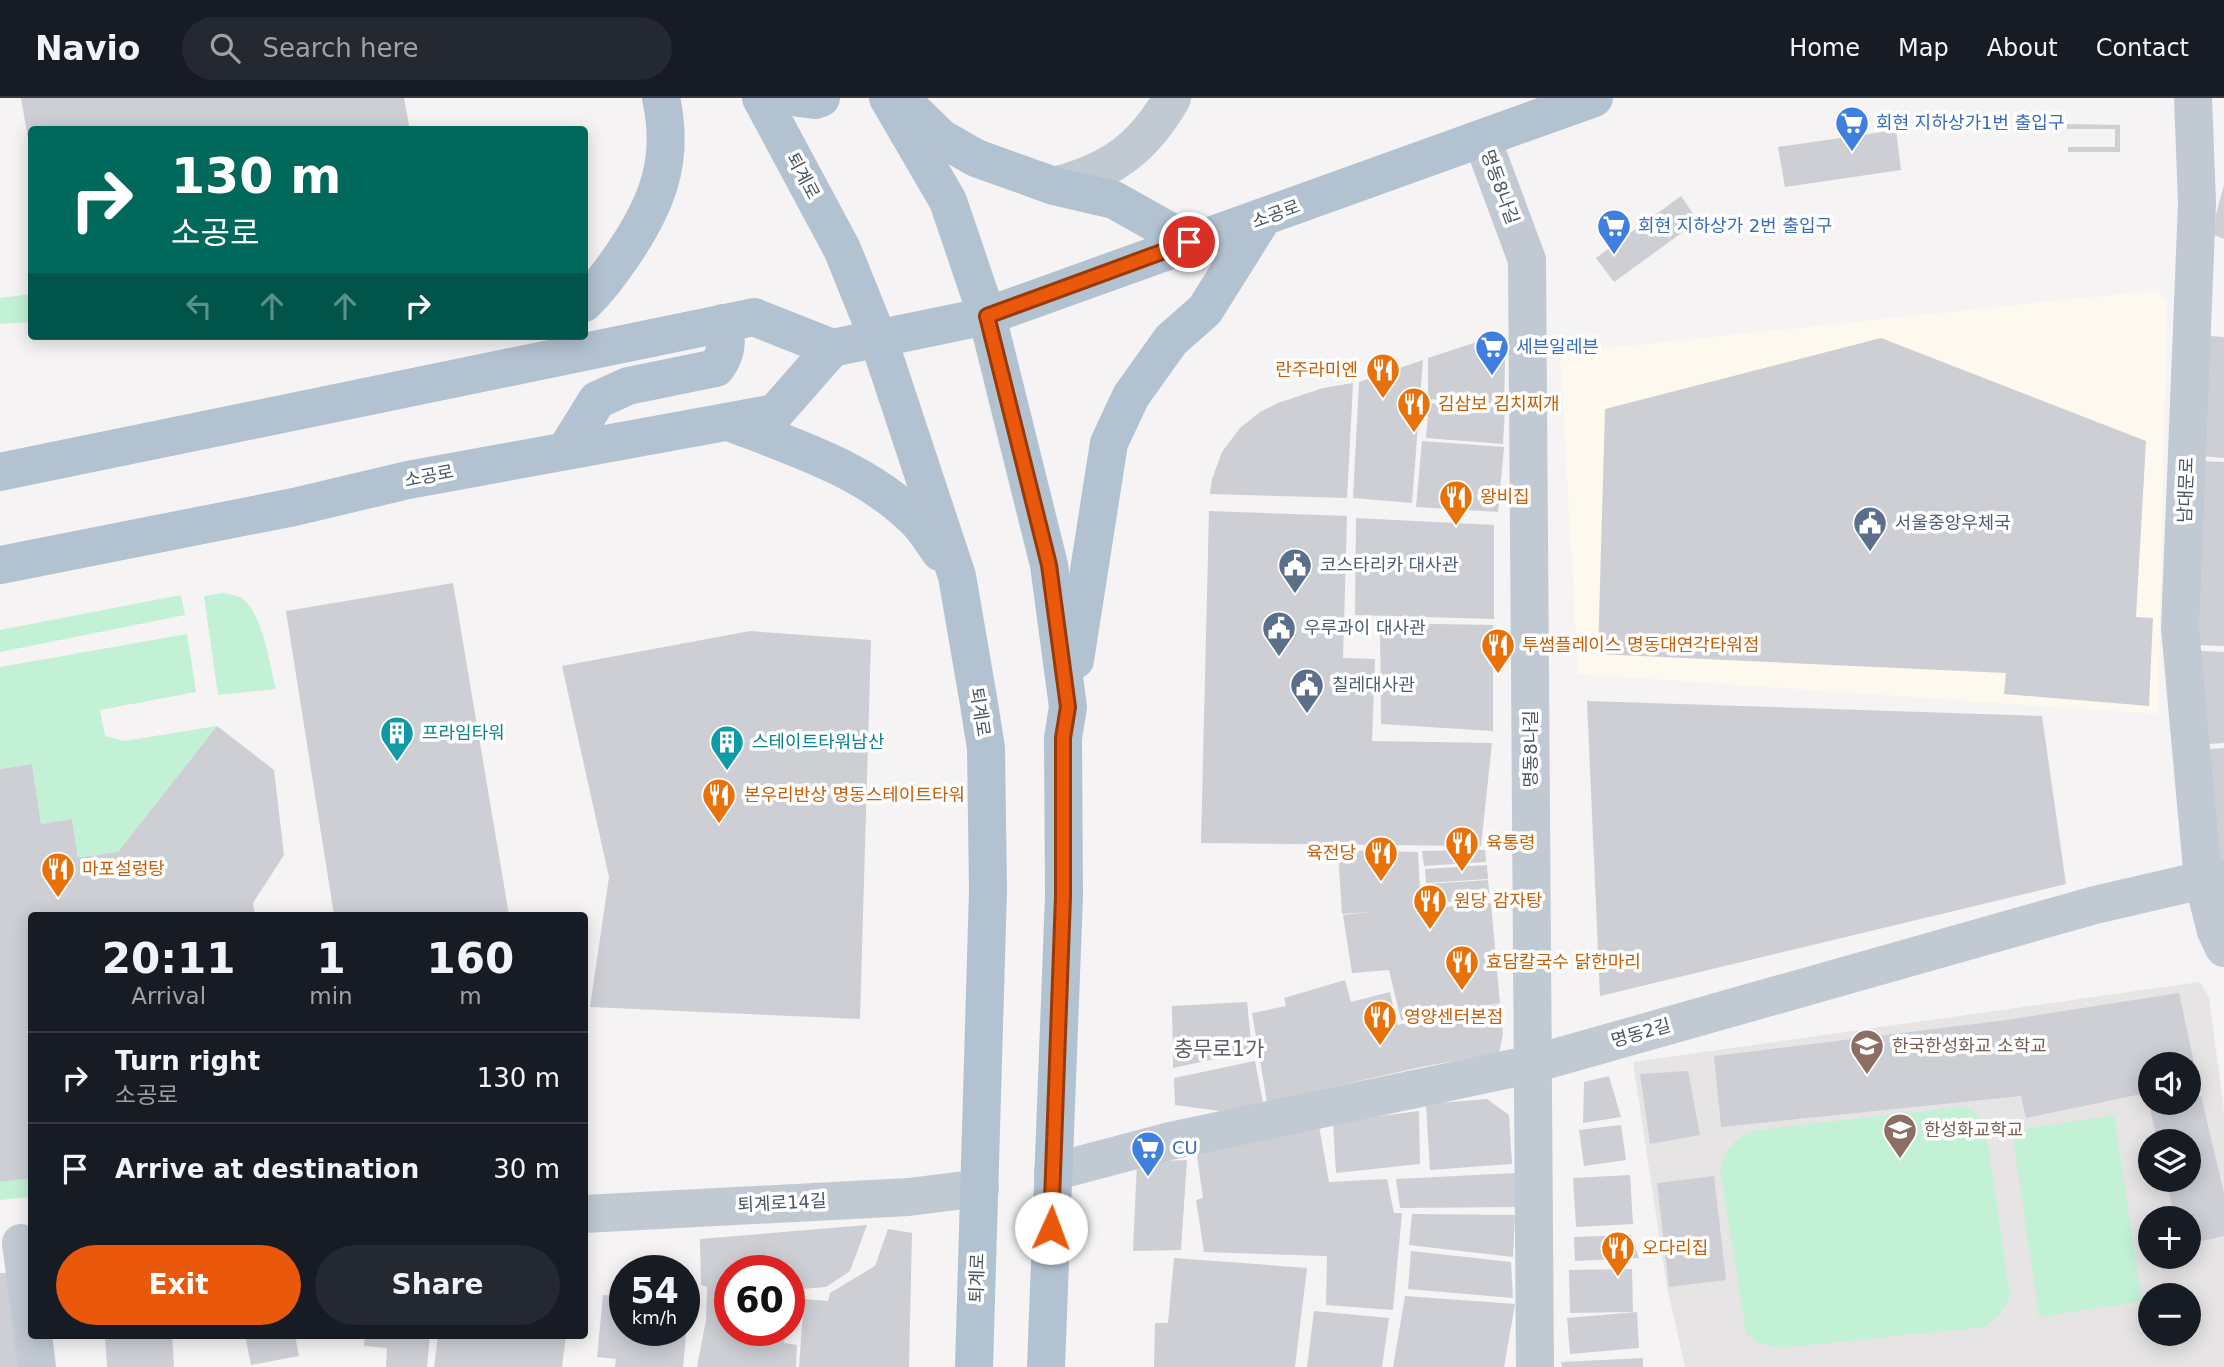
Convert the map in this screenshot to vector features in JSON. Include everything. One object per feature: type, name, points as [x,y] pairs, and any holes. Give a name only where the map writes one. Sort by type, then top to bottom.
[{"type":"main road","points":[[588,300],[598,291],[641,228],[659,191],[667,145],[661,98]]},
{"type":"main road","name":"퇴계로","points":[[761,98],[842,249],[878,338],[957,576],[986,748],[988,890],[974,1367]]},
{"type":"main road","points":[[798,98],[821,98]]},
{"type":"main road","points":[[888,98],[948,201],[987,316],[1049,565],[1068,707]]},
{"type":"main road","points":[[899,98],[941,138],[976,158],[1054,186],[1114,200],[1189,242]]},
{"type":"main road","name":"소공로","points":[[0,565],[293,507],[408,480],[775,413],[832,348],[987,316],[1482,139],[1580,100]]},
{"type":"main road","points":[[1046,1367],[1063,896],[1063,738],[1109,443],[1131,396],[1171,340],[1205,310],[1262,219]]},
{"type":"main road","points":[[0,472],[754,317],[832,348]]},
{"type":"main road","points":[[566,450],[597,400],[628,386],[716,368],[726,355],[723,323]]},
{"type":"main road","points":[[520,363],[546,340]]},
{"type":"main road","points":[[729,422],[801,450],[869,482],[916,519],[957,576]]},
{"type":"street","points":[[1054,186],[1085,178],[1107,168],[1133,149],[1159,121],[1172,98]]},
{"type":"street","name":"남대문로","points":[[2193,98],[2197,203],[2180,628],[2213,879],[2216,931],[2224,948]]},
{"type":"street","name":"명동8나길","points":[[1482,139],[1527,260],[1535,1367]]},
{"type":"street","name":"명동2길","points":[[1053,1172],[1170,1141],[1533,1064],[2095,905],[2213,879]]},
{"type":"street","name":"퇴계로14길","points":[[588,1214],[909,1197],[979,1188]]},
{"type":"street","points":[[18,1242],[28,1301]]},
{"type":"street","points":[[34,1339],[37,1367]]},
{"type":"shaded area","name":"서울중앙우체국","points":[[2157,290],[2167,302],[2158,714],[1578,674],[1560,353]]},
{"type":"shaded area","name":"한성화교학교","points":[[2200,982],[2209,998],[2224,1110],[2224,1367],[1685,1367],[1667,1287],[1633,1062]]},
{"type":"green space","points":[[28,294],[28,322],[0,324],[0,298]]},
{"type":"green space","points":[[224,593],[240,597],[254,614],[264,639],[276,689],[218,695],[204,596]]},
{"type":"green space","points":[[181,595],[185,615],[0,652],[0,630]]},
{"type":"green space","points":[[187,634],[196,692],[100,710],[105,736],[124,741],[217,726],[118,852],[128,912],[87,912],[72,819],[41,824],[32,764],[0,769],[0,667]]},
{"type":"green space","points":[[1960,1107],[1977,1114],[1986,1131],[2010,1297],[2000,1315],[1984,1327],[1781,1348],[1758,1343],[1746,1333],[1720,1167],[1733,1143],[1757,1130]]},
{"type":"green space","points":[[2114,1115],[2139,1283],[2138,1302],[2039,1317],[2012,1131]]},
{"type":"green space","points":[[28,1178],[28,1197],[0,1200],[0,1182]]},
{"type":"building","points":[[21,98],[404,98],[409,126],[28,126],[28,138]]},
{"type":"building","points":[[2067,124],[2120,125],[2120,152],[2068,152],[2068,147],[2115,147],[2115,129],[2067,129]]},
{"type":"building","points":[[1896,130],[1901,170],[1785,187],[1778,147]]},
{"type":"building","points":[[2224,185],[2224,239],[2214,235],[2216,214]]},
{"type":"building","points":[[1681,196],[1698,221],[1614,282],[1596,258]]},
{"type":"building","points":[[1501,334],[1505,363],[1504,404],[1428,399],[1428,358]]},
{"type":"building","points":[[2210,336],[2224,337],[2224,458],[2201,456]]},
{"type":"building","name":"서울중앙우체국","points":[[1881,338],[2146,441],[2136,617],[2153,618],[2149,706],[2004,694],[2006,673],[1598,654],[1605,409]]},
{"type":"building","points":[[1423,360],[1412,503],[1353,498],[1359,382]]},
{"type":"building","points":[[1353,383],[1347,498],[1210,494],[1212,479],[1222,452],[1240,428],[1260,412],[1323,388]]},
{"type":"building","points":[[1429,403],[1505,408],[1503,444],[1426,438]]},
{"type":"building","points":[[1422,441],[1504,447],[1498,512],[1416,507]]},
{"type":"building","points":[[2201,461],[2224,462],[2224,646],[2198,645]]},
{"type":"building","points":[[1209,511],[1347,516],[1343,658],[1375,659],[1372,741],[1492,743],[1481,846],[1201,843]]},
{"type":"building","points":[[1356,518],[1494,525],[1494,619],[1355,615]]},
{"type":"building","name":"프라임타워","points":[[453,583],[508,912],[334,912],[286,611]]},
{"type":"building","points":[[1380,623],[1493,625],[1493,731],[1381,724]]},
{"type":"building","name":"스테이트타워남산","points":[[750,631],[871,640],[860,1019],[590,1007],[609,877],[562,666]]},
{"type":"building","points":[[2200,651],[2224,652],[2224,743],[2209,744]]},
{"type":"building","points":[[1587,701],[2042,716],[2066,884],[1600,996]]},
{"type":"building","points":[[217,726],[274,770],[284,855],[253,903],[254,912],[28,912],[28,1178],[0,1182],[0,769],[32,764],[41,824],[72,819],[78,858],[118,852]]},
{"type":"building","points":[[2224,748],[2224,864],[2216,865],[2209,749]]},
{"type":"building","points":[[1338,850],[1418,852],[1421,909],[1491,903],[1500,1003],[1401,1020],[1389,970],[1352,973],[1343,915],[1368,912],[1342,914]]},
{"type":"building","points":[[1485,850],[1486,862],[1424,866],[1422,851]]},
{"type":"building","points":[[1487,865],[1488,879],[1426,883],[1425,869]]},
{"type":"building","points":[[1488,880],[1490,898],[1427,904],[1426,884]]},
{"type":"building","points":[[1345,980],[1351,1002],[1390,992],[1397,1025],[1500,1004],[1503,1034],[1499,1053],[1421,1067],[1267,1102],[1252,1013],[1286,1006],[1284,998]]},
{"type":"building","name":"한국한성화교 소학교","points":[[2179,993],[2192,1052],[2138,1052],[2138,1095],[2026,1118],[2021,1096],[1721,1127],[1714,1056],[2007,1020]]},
{"type":"building","points":[[1247,1002],[1252,1051],[1173,1068],[1172,1006]]},
{"type":"building","points":[[1255,1061],[1263,1103],[1220,1111],[1175,1105],[1174,1078]]},
{"type":"building","points":[[1688,1071],[1700,1135],[1650,1144],[1640,1074]]},
{"type":"building","points":[[1609,1076],[1621,1117],[1583,1123],[1584,1082]]},
{"type":"building","points":[[2201,1096],[2224,1193],[2224,1236],[2201,1241],[2201,1206],[2172,1206],[2169,1192],[2201,1192],[2201,1129],[2154,1129],[2151,1115],[2201,1115]]},
{"type":"building","points":[[1487,1099],[1509,1115],[1512,1164],[1430,1170],[1426,1104]]},
{"type":"building","points":[[1419,1111],[1420,1164],[1336,1173],[1333,1122]]},
{"type":"building","points":[[1621,1125],[1626,1160],[1584,1166],[1579,1130]]},
{"type":"building","points":[[1319,1126],[1329,1182],[1387,1179],[1394,1213],[1402,1213],[1393,1310],[1326,1305],[1327,1256],[1204,1252],[1196,1200],[1203,1198],[1196,1148]]},
{"type":"building","points":[[1187,1160],[1181,1250],[1133,1251],[1137,1162]]},
{"type":"building","points":[[1516,1173],[1517,1207],[1400,1208],[1396,1179]]},
{"type":"building","points":[[1630,1175],[1633,1224],[1576,1227],[1573,1178]]},
{"type":"building","points":[[1714,1176],[1726,1280],[1669,1287],[1657,1183]]},
{"type":"building","points":[[1412,1214],[1515,1215],[1513,1257],[1409,1245]]},
{"type":"building","points":[[867,1225],[850,1271],[826,1287],[805,1289],[805,1255],[714,1255],[714,1346],[797,1346],[796,1367],[697,1367],[706,1320],[707,1287],[701,1285],[700,1239]]},
{"type":"building","points":[[888,1229],[912,1233],[909,1367],[799,1367],[801,1346],[805,1346],[805,1299],[828,1301],[830,1293],[875,1266]]},
{"type":"building","points":[[1631,1235],[1639,1258],[1575,1261],[1574,1237]]},
{"type":"building","points":[[1411,1251],[1511,1262],[1513,1298],[1408,1289]]},
{"type":"building","points":[[1174,1258],[1307,1268],[1295,1367],[1154,1367],[1155,1323],[1168,1323]]},
{"type":"building","points":[[1632,1269],[1633,1312],[1570,1313],[1569,1270]]},
{"type":"building","points":[[0,1273],[9,1273],[19,1367],[0,1367]]},
{"type":"building","points":[[603,1295],[609,1296],[609,1346],[685,1346],[683,1367],[615,1367],[616,1359],[597,1357]]},
{"type":"building","points":[[1405,1296],[1515,1304],[1504,1367],[1393,1367]]},
{"type":"building","points":[[1314,1311],[1389,1318],[1382,1367],[1307,1367]]},
{"type":"building","points":[[1637,1312],[1639,1348],[1570,1354],[1567,1318]]},
{"type":"building","points":[[105,1339],[172,1339],[174,1367],[107,1367]]},
{"type":"building","points":[[246,1339],[296,1339],[299,1356],[251,1365]]},
{"type":"building","points":[[365,1339],[430,1339],[427,1367],[386,1367],[387,1348],[364,1346]]},
{"type":"building","points":[[438,1339],[566,1339],[562,1367],[434,1367]]},
{"type":"building","points":[[1643,1358],[1643,1367],[1562,1367],[1561,1362]]},
{"type":"place","name":"회현 지하상가1번 출입구","points":[[1852,153]]},
{"type":"place","name":"회현 지하상가 2번 출입구","points":[[1614,256]]},
{"type":"place","name":"세븐일레븐","points":[[1492,377]]},
{"type":"place","name":"란주라미엔","points":[[1383,400]]},
{"type":"place","name":"김삼보 김치찌개","points":[[1414,434]]},
{"type":"place","name":"왕비집","points":[[1456,527]]},
{"type":"place","name":"서울중앙우체국","points":[[1870,553]]},
{"type":"place","name":"코스타리카 대사관","points":[[1295,595]]},
{"type":"place","name":"우루과이 대사관","points":[[1279,658]]},
{"type":"place","name":"투썸플레이스 명동대연각타워점","points":[[1498,675]]},
{"type":"place","name":"칠레대사관","points":[[1307,715]]},
{"type":"place","name":"프라임타워","points":[[397,763]]},
{"type":"place","name":"스테이트타워남산","points":[[727,772]]},
{"type":"place","name":"본우리반상 명동스테이트타워","points":[[719,825]]},
{"type":"place","name":"육통령","points":[[1462,873]]},
{"type":"place","name":"육전당","points":[[1381,883]]},
{"type":"place","name":"마포설렁탕","points":[[58,899]]},
{"type":"place","name":"원당 감자탕","points":[[1430,931]]},
{"type":"place","name":"효담칼국수 닭한마리","points":[[1462,992]]},
{"type":"place","name":"영양센터본점","points":[[1380,1047]]},
{"type":"place","name":"한국한성화교 소학교","points":[[1867,1076]]},
{"type":"place","name":"한성화교학교","points":[[1900,1160]]},
{"type":"place","name":"CU","points":[[1148,1178]]},
{"type":"place","name":"오다리집","points":[[1618,1278]]},
{"type":"district","name":"충무로1가","points":[[1219,1049]]},
{"type":"route","points":[[1051,1228],[1063,896],[1063,738],[1068,707],[1049,565],[987,316],[1189,242]]}]
